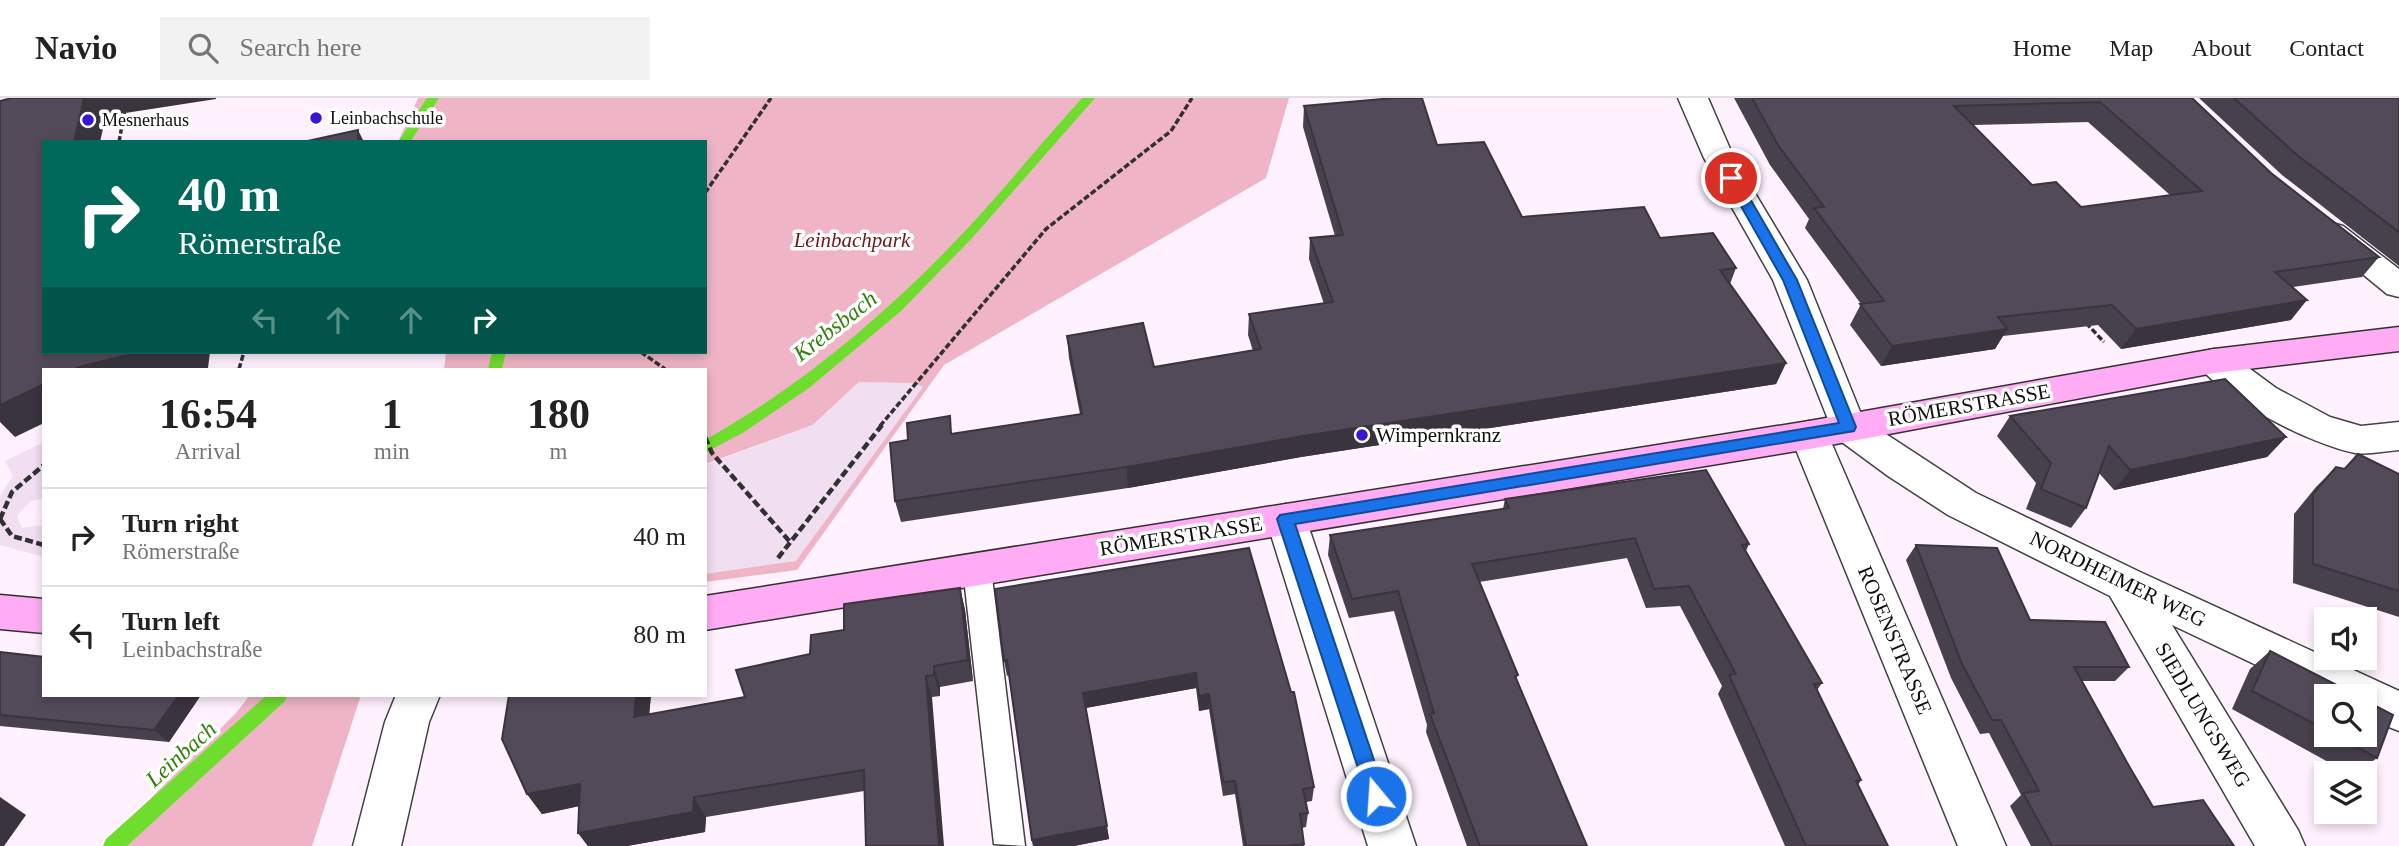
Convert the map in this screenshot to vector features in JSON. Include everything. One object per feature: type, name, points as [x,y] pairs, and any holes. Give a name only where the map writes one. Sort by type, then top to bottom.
[{"type":"main road","name":"RÖMERSTRASSE","points":[[707,613],[1829,431],[2214,361],[2399,339]]},
{"type":"main road","points":[[0,612],[42,616]]},
{"type":"street","name":"ROSENSTRASSE","points":[[1693,98],[1720,158],[1790,280],[1829,431],[1982,846]]},
{"type":"street","points":[[2312,218],[2399,286]]},
{"type":"street","points":[[2214,361],[2255,393],[2307,421],[2357,439],[2399,436]]},
{"type":"street","name":"NORDHEIMER WEG","points":[[1829,431],[1902,466],[1962,504],[2125,584],[2399,712]]},
{"type":"street","points":[[1286,519],[1392,846]]},
{"type":"street","name":"SIEDLUNGSWEG","points":[[2125,584],[2281,846]]},
{"type":"street","points":[[377,846],[407,722],[417,697]]},
{"type":"lane","points":[[977,569],[1010,844]]},
{"type":"path","points":[[119,140],[127,98]]},
{"type":"path","points":[[707,190],[771,98]]},
{"type":"path","points":[[707,442],[712,453],[791,543],[914,383],[1046,229],[1171,131],[1192,98]]},
{"type":"path","points":[[644,354],[664,368]]},
{"type":"path","points":[[42,467],[12,492],[0,519],[12,536],[42,544]]},
{"type":"green space","name":"Leinbachpark","points":[[418,98],[1289,98],[1266,178],[944,365],[797,570],[707,582],[707,572],[859,382],[813,425],[707,463],[707,368],[444,368],[446,354],[707,354],[707,140],[399,140]]},
{"type":"green space","points":[[248,697],[360,697],[312,846],[103,846],[236,713]]},
{"type":"shaded area","points":[[859,382],[914,383],[923,387],[796,561],[707,574],[707,464],[813,425]]},
{"type":"shaded area","points":[[42,443],[42,498],[31,501],[17,516],[22,528],[42,525],[42,556],[0,545],[0,496],[13,476],[5,461]]},
{"type":"building","points":[[84,98],[74,140],[42,140],[42,354],[133,354],[77,368],[42,368],[42,385],[0,405],[0,101]]},
{"type":"building","points":[[1422,98],[1437,145],[1484,142],[1522,217],[1644,207],[1660,238],[1713,233],[1736,268],[1720,270],[1786,363],[895,501],[890,443],[908,440],[907,423],[950,416],[951,434],[1082,414],[1067,336],[1143,323],[1154,367],[1261,349],[1249,314],[1333,302],[1310,238],[1343,235],[1304,106]]},
{"type":"building","points":[[1752,98],[2192,98],[2271,173],[2379,257],[2275,272],[2307,300],[2136,329],[2112,305],[1998,317],[2007,329],[1892,346],[1860,304],[1884,301],[1814,208],[1824,207],[1778,145]],"holes":[[[2100,102],[2202,191],[2081,207],[2056,182],[2032,185],[1954,106]]]},
{"type":"building","points":[[2234,98],[2399,98],[2399,232],[2297,155]]},
{"type":"building","points":[[358,130],[358,140],[312,140]]},
{"type":"building","points":[[2225,379],[2286,437],[2130,470],[2109,446],[2086,508],[2041,489],[2051,463],[2010,416]]},
{"type":"building","points":[[2358,454],[2399,474],[2399,591],[2313,564],[2313,494],[2336,467],[2345,469]]},
{"type":"building","points":[[1706,470],[1749,544],[1742,545],[1822,683],[1814,684],[1861,780],[1856,781],[1888,846],[1806,846],[1729,675],[1736,674],[1689,586],[1654,589],[1635,538],[1472,564],[1518,675],[1515,676],[1587,846],[1480,846],[1430,714],[1434,713],[1398,591],[1352,599],[1330,535],[1509,508],[1505,499]]},
{"type":"building","points":[[1916,545],[1997,548],[2030,620],[2105,622],[2129,667],[2074,667],[2129,766],[2153,807],[2203,800],[2234,846],[2052,846],[2023,793],[2039,791],[2001,720],[1992,720],[1962,664]]},
{"type":"building","points":[[1249,548],[1291,692],[1294,692],[1314,787],[1303,789],[1308,813],[1300,814],[1304,844],[1246,846],[1235,781],[1223,782],[1209,694],[1199,696],[1196,673],[1083,693],[1107,826],[1032,840],[995,589]]},
{"type":"building","points":[[960,588],[968,660],[934,666],[934,675],[926,676],[939,846],[866,846],[864,770],[694,797],[693,812],[578,833],[580,784],[527,794],[502,739],[509,697],[636,697],[634,717],[745,697],[736,670],[810,654],[811,635],[844,630],[844,604]]},
{"type":"building","points":[[2270,651],[2335,684],[2314,684],[2314,724],[2252,691]]},
{"type":"building","points":[[0,652],[42,657],[42,697],[178,697],[154,730],[0,715]]},
{"type":"building","points":[[2377,707],[2393,715],[2377,758],[2357,747],[2377,747]]},
{"type":"waterway","name":"Leinbach","points":[[405,140],[433,98]]},
{"type":"waterway","name":"Krebsbach","points":[[707,446],[804,384],[896,308],[969,234],[1089,98]]},
{"type":"waterway","name":"Leinbach","points":[[495,368],[499,354]]},
{"type":"waterway","name":"Leinbach","points":[[113,846],[277,697]]},
{"type":"place","name":"Leinbachschule","points":[[316,118]]},
{"type":"place","name":"Mesnerhaus","points":[[88,120]]},
{"type":"place","name":"Wimpernkranz","points":[[1362,435]]},
{"type":"route","points":[[1376,796],[1286,519],[1848,427],[1790,280],[1731,178]]}]
